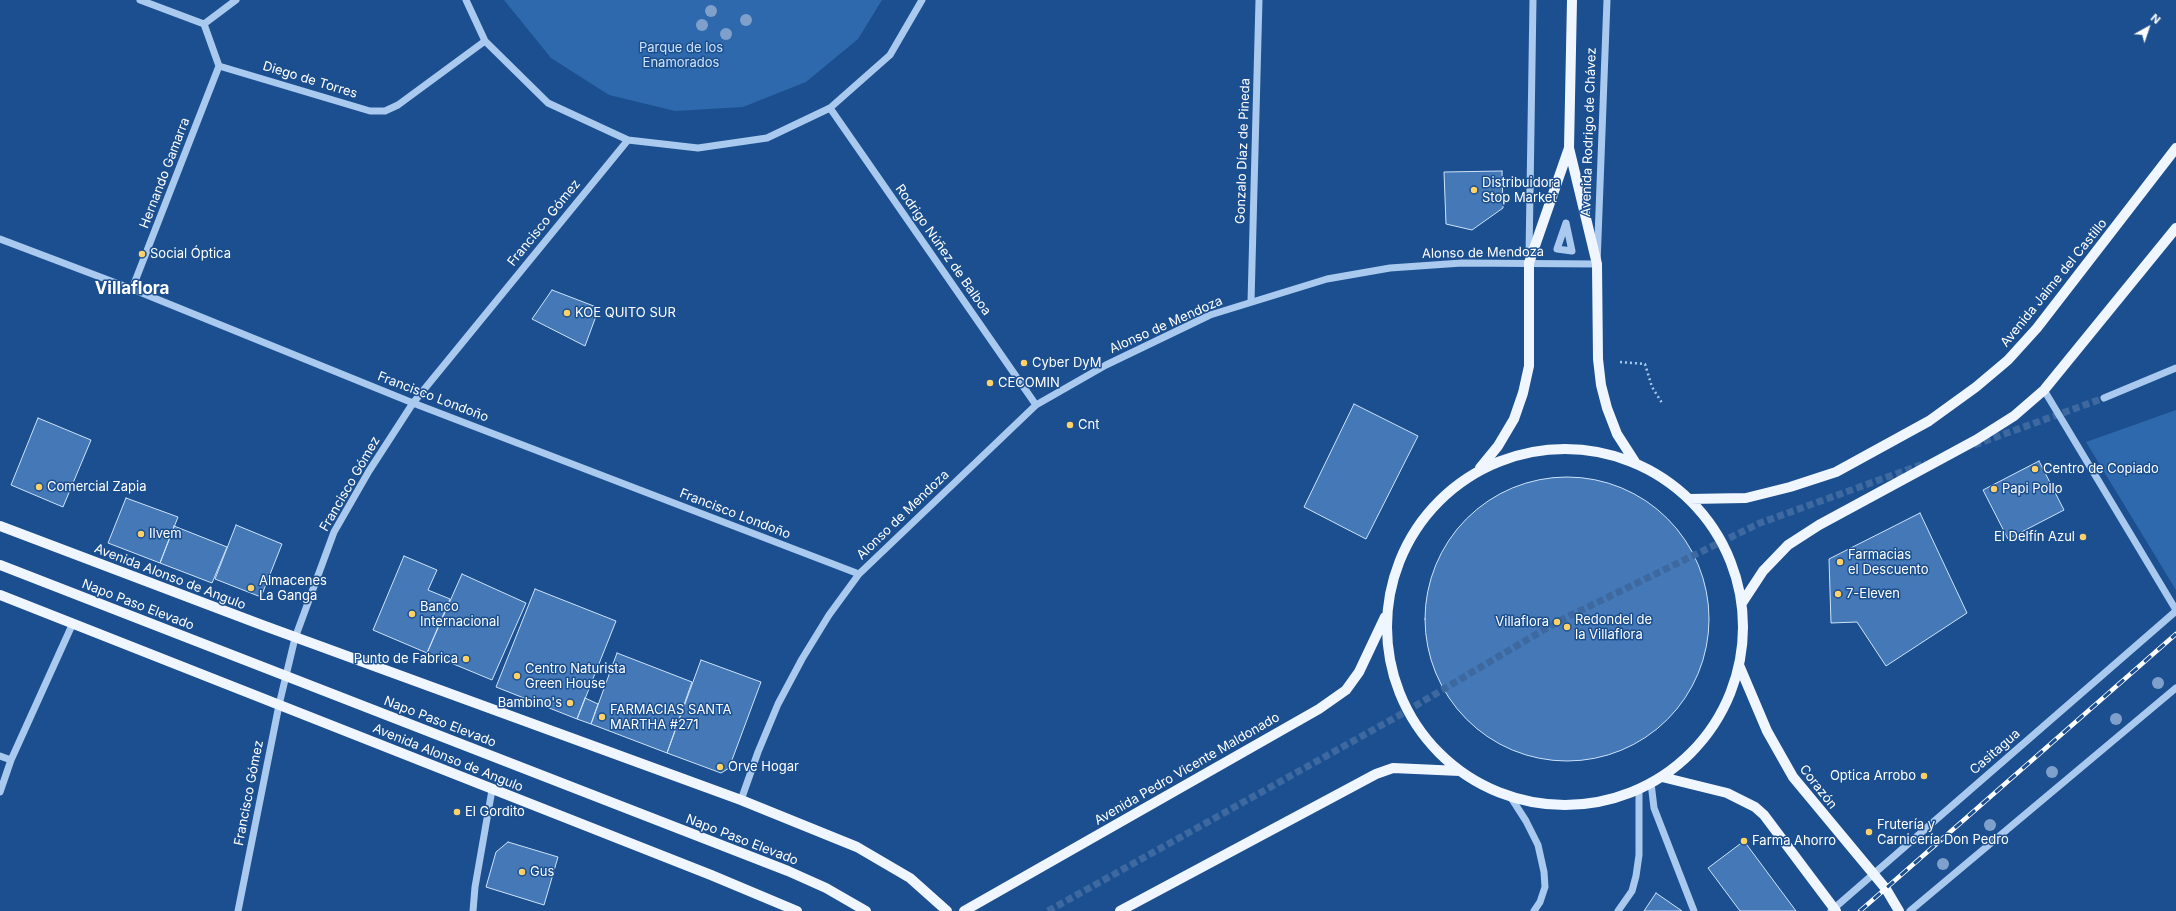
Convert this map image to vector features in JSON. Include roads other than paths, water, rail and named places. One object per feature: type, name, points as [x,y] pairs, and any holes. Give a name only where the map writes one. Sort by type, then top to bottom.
[{"type":"main road","name":"Avenida Rodrigo de Chávez","points":[[1572,0],[1569,148],[1597,264],[1598,360],[1601,385],[1606,408],[1617,434],[1634,462]]},
{"type":"main road","name":"Avenida Rodrigo de Chávez","points":[[1479,469],[1498,446],[1514,419],[1523,394],[1529,366],[1529,263],[1569,148]]},
{"type":"main road","name":"Avenida Jaime del Castillo","points":[[1689,498],[1746,498],[1790,487],[1836,472],[1929,421],[1976,387],[2008,360],[2037,328],[2176,148]]},
{"type":"main road","points":[[1742,603],[1763,571],[1788,545],[1819,525],[1976,440],[2014,416],[2044,390],[2176,228]]},
{"type":"main road","points":[[1556,448],[1596,450],[1634,462],[1663,478],[1689,498],[1724,546],[1742,603],[1743,634],[1739,665],[1724,709],[1697,747],[1662,777],[1639,789],[1608,800],[1576,805],[1543,804],[1510,796],[1484,786],[1460,771],[1434,747],[1412,718],[1396,685],[1387,649],[1386,613],[1395,569],[1414,529],[1442,495],[1479,469],[1516,454],[1556,448]]},
{"type":"main road","name":"Avenida Alonso de Angulo","points":[[0,526],[295,638],[740,800],[857,847],[910,878],[947,911]]},
{"type":"main road","name":"Napo Paso Elevado","points":[[0,565],[788,871],[833,892],[866,911]]},
{"type":"main road","name":"Avenida Alonso de Angulo","points":[[0,594],[492,790],[711,875],[797,911]]},
{"type":"main road","name":"Avenida Pedro Vicente Maldonado","points":[[964,911],[1319,709],[1346,690],[1359,672],[1386,613]]},
{"type":"main road","name":"Corazón","points":[[1739,665],[1767,731],[1793,777],[1872,875],[1886,889],[1899,911]]},
{"type":"main road","points":[[1120,911],[1376,774],[1393,768],[1460,771]]},
{"type":"main road","points":[[1662,777],[1727,793],[1755,807],[1764,816],[1833,910]]},
{"type":"street","points":[[140,0],[204,24],[219,66]]},
{"type":"street","points":[[204,24],[236,0]]},
{"type":"street","points":[[466,0],[486,41],[548,103],[628,140],[698,148],[767,138],[830,108],[890,55],[922,0]]},
{"type":"street","name":"Gonzalo Díaz de Pineda","points":[[1251,302],[1259,0]]},
{"type":"street","name":"Avenida Rodrigo de Chávez","points":[[1529,263],[1533,0]]},
{"type":"street","name":"Avenida Rodrigo de Chávez","points":[[1597,264],[1607,0]]},
{"type":"street","name":"Diego de Torres","points":[[219,66],[370,111],[385,111],[415,93],[486,41]]},
{"type":"street","name":"Hernando Gamarra","points":[[132,289],[219,66]]},
{"type":"street","name":"Rodrigo Núñez de Balboa","points":[[830,108],[1036,405]]},
{"type":"street","name":"Francisco Gómez","points":[[238,911],[278,705],[295,638],[334,532],[369,470],[413,403],[628,140]]},
{"type":"street","name":"Francisco Londoño","points":[[0,239],[132,289],[413,403],[859,574]]},
{"type":"street","name":"Alonso de Mendoza","points":[[740,800],[758,752],[785,692],[829,615],[859,574],[1036,405],[1106,365],[1210,315],[1327,279],[1390,268],[1462,263],[1597,264]]},
{"type":"street","points":[[2104,398],[2176,368]]},
{"type":"street","points":[[2044,390],[2176,610]]},
{"type":"street","name":"Casitagua","points":[[1833,910],[2176,610]]},
{"type":"street","points":[[0,792],[11,760],[74,623]]},
{"type":"street","points":[[1910,911],[2176,688]]},
{"type":"street","points":[[0,756],[11,760]]},
{"type":"street","points":[[1651,783],[1654,808],[1694,911]]},
{"type":"street","points":[[1618,911],[1632,890],[1636,876],[1639,855],[1639,789]]},
{"type":"street","points":[[473,911],[475,887],[492,790]]},
{"type":"street","points":[[1510,796],[1526,821],[1538,845],[1544,872],[1545,888],[1540,902],[1534,911]]},
{"type":"tunnel","points":[[1974,445],[2104,398]]},
{"type":"tunnel","points":[[1048,911],[1398,716],[1557,622],[1760,523],[1926,463]]},
{"type":"railway","points":[[1860,911],[2176,634]]},
{"type":"place","name":"Distribuidora Stop Market","points":[[1474,190]]},
{"type":"place","name":"Social Óptica","points":[[142,254]]},
{"type":"place","name":"KOE QUITO SUR","points":[[567,313]]},
{"type":"place","name":"Cyber DyM","points":[[1024,363]]},
{"type":"place","name":"CECOMIN","points":[[990,383]]},
{"type":"place","name":"Cnt","points":[[1070,425]]},
{"type":"place","name":"Centro de Copiado","points":[[2035,469]]},
{"type":"place","name":"Comercial Zapia","points":[[39,487]]},
{"type":"place","name":"Papi Pollo","points":[[1994,489]]},
{"type":"place","name":"Ilvem","points":[[141,534]]},
{"type":"place","name":"El Delfín Azul","points":[[2083,537]]},
{"type":"place","name":"Farmacias el Descuento","points":[[1840,562]]},
{"type":"place","name":"Almacenes La Ganga","points":[[251,588]]},
{"type":"place","name":"7-Eleven","points":[[1838,594]]},
{"type":"place","name":"Banco Internacional","points":[[412,614]]},
{"type":"place","name":"Villaflora","points":[[1557,622]]},
{"type":"place","name":"Redondel de la Villaflora","points":[[1567,627]]},
{"type":"place","name":"Punto de Fabrica","points":[[466,659]]},
{"type":"place","name":"Centro Naturista Green House","points":[[517,676]]},
{"type":"place","name":"Bambino's","points":[[570,703]]},
{"type":"place","name":"FARMACIAS SANTA MARTHA #271","points":[[602,717]]},
{"type":"place","name":"Orve Hogar","points":[[720,767]]},
{"type":"place","name":"Optica Arrobo","points":[[1924,776]]},
{"type":"place","name":"El Gordito","points":[[457,812]]},
{"type":"place","name":"Frutería y Carnicería Don Pedro","points":[[1869,832]]},
{"type":"place","name":"Farma Ahorro","points":[[1744,841]]},
{"type":"place","name":"Gus","points":[[522,872]]},
{"type":"district","name":"Villaflora","points":[[132,289]]},
{"type":"park label","name":"Parque de los Enamorados","points":[[681,56]]}]
